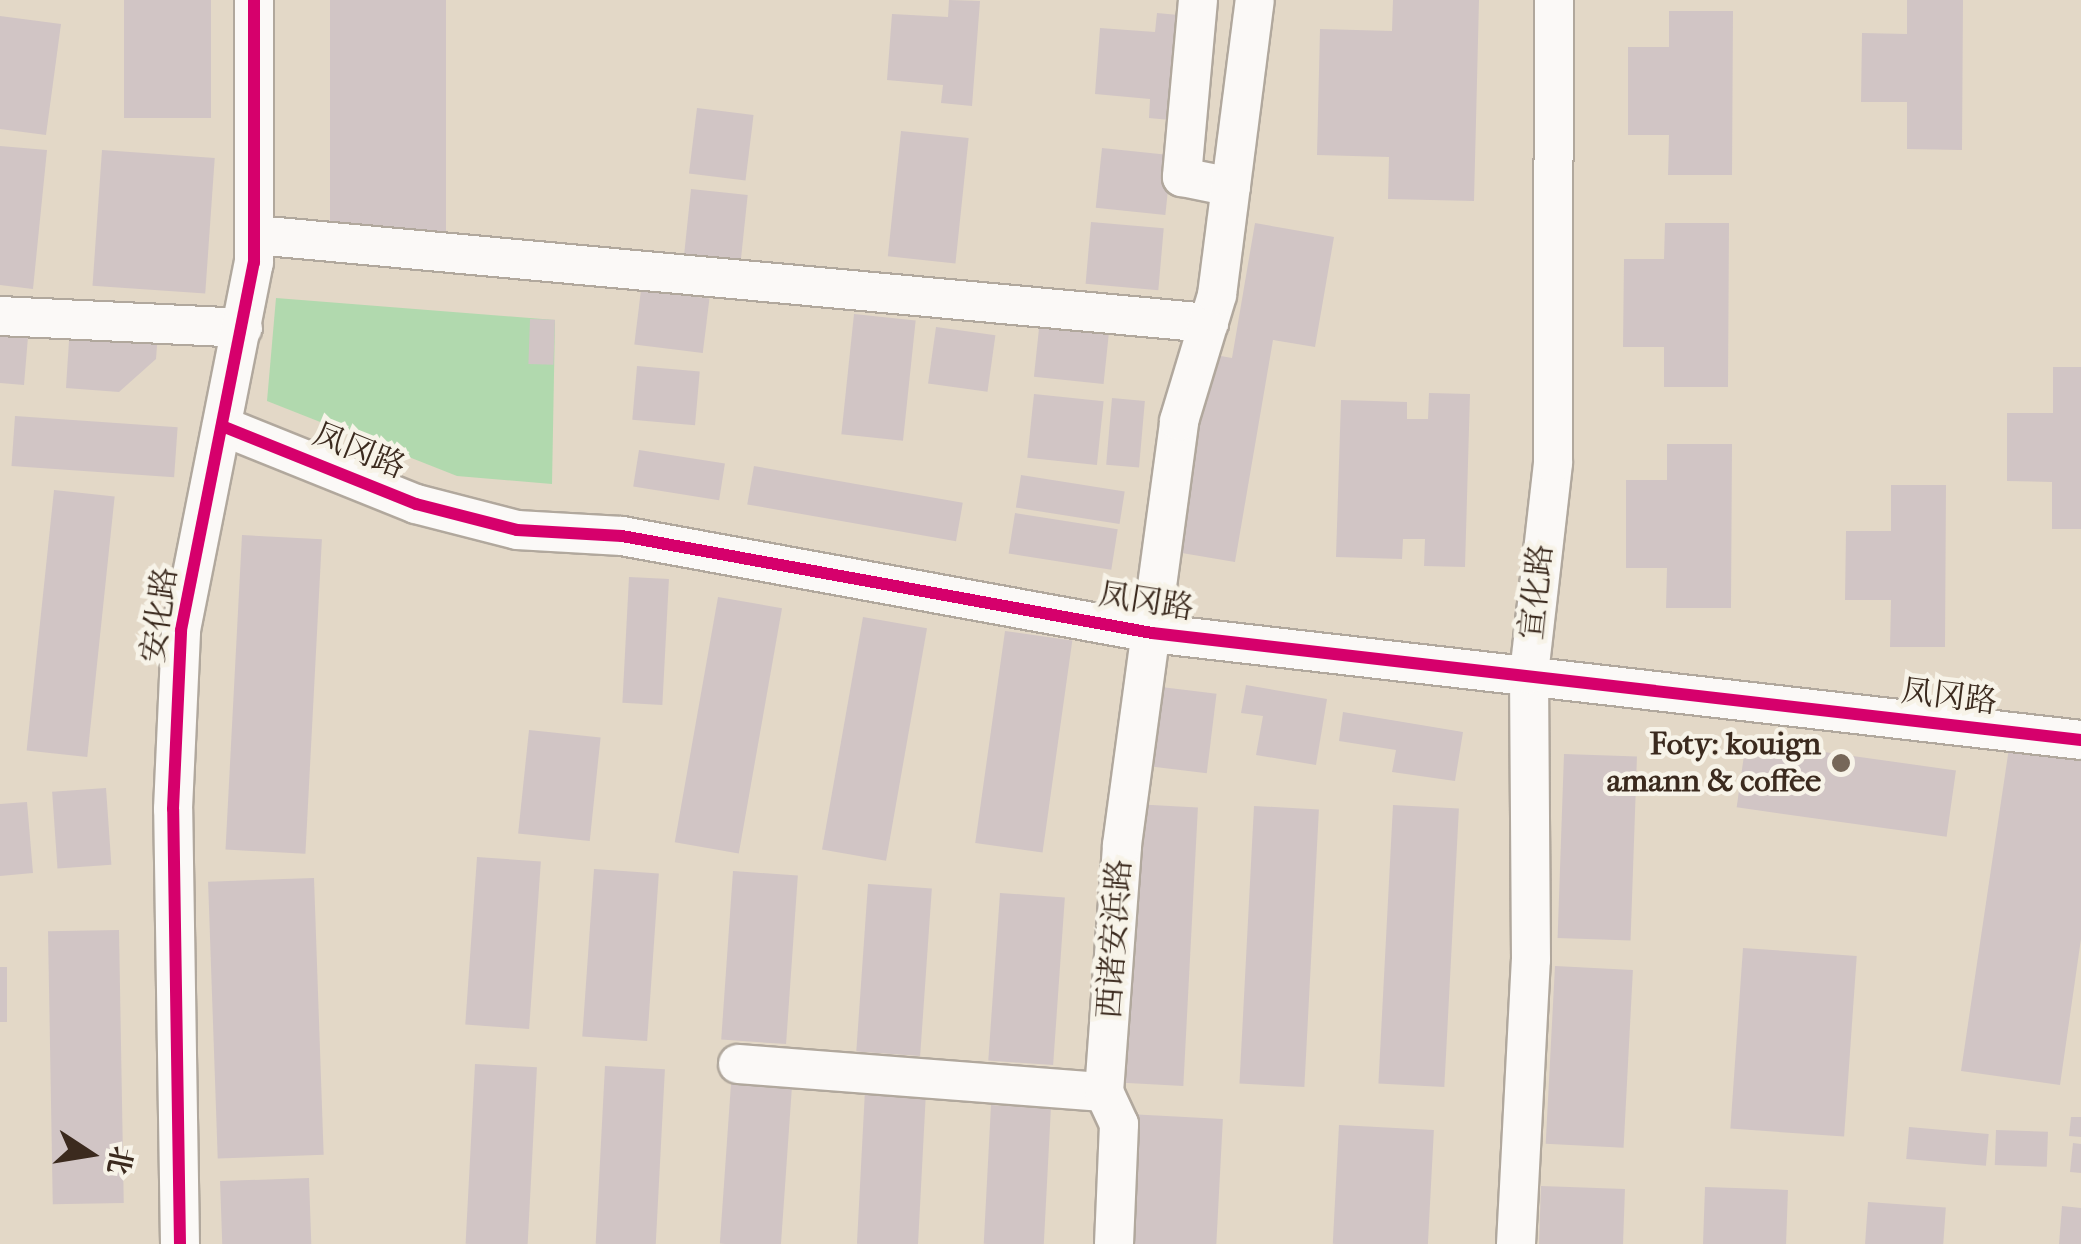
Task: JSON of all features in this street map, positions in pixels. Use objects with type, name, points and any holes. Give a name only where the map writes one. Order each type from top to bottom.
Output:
[{"type":"street","name":"安化路","points":[[180,1244],[176,715],[181,630],[243,328],[256,235],[254,0]]},
{"type":"street","points":[[1198,0],[1182,178],[1231,187]]},
{"type":"street","name":"西诸安浜路","points":[[1114,1244],[1119,1124],[1104,1092],[1122,845],[1179,421],[1209,323],[1255,0]]},
{"type":"street","name":"宣化路","points":[[1516,1244],[1531,960],[1529,674],[1553,464],[1554,0]]},
{"type":"street","points":[[256,235],[1209,323]]},
{"type":"street","points":[[0,316],[243,328]]},
{"type":"street","name":"凤冈路","points":[[222,426],[416,504],[517,530],[622,536],[1152,632],[2081,740]]},
{"type":"street","points":[[738,1064],[1104,1092]]},
{"type":"green space","points":[[276,298],[555,320],[552,484],[457,476],[267,401]]},
{"type":"building","points":[[124,0],[211,0],[211,118],[124,118]]},
{"type":"building","points":[[330,0],[446,0],[446,231],[330,231]]},
{"type":"building","points":[[949,0],[980,1],[972,106],[941,103],[943,85],[887,80],[892,14],[948,17]]},
{"type":"building","points":[[1393,0],[1479,0],[1474,201],[1388,199],[1389,157],[1317,155],[1320,29],[1392,31]]},
{"type":"building","points":[[1907,0],[1963,0],[1962,150],[1907,149],[1907,102],[1861,102],[1862,33],[1907,34]]},
{"type":"building","points":[[1669,11],[1733,11],[1732,175],[1668,175],[1669,135],[1628,135],[1628,47],[1669,47]]},
{"type":"building","points":[[1157,13],[1189,16],[1181,121],[1149,118],[1150,99],[1095,94],[1100,28],[1155,32]]},
{"type":"building","points":[[0,16],[61,24],[46,135],[0,129]]},
{"type":"building","points":[[697,108],[754,115],[746,180],[689,174]]},
{"type":"building","points":[[901,131],[969,138],[955,263],[888,256]]},
{"type":"building","points":[[0,146],[47,150],[33,289],[0,285]]},
{"type":"building","points":[[1102,148],[1172,155],[1165,215],[1096,208]]},
{"type":"building","points":[[102,150],[215,158],[205,294],[93,286]]},
{"type":"building","points":[[691,189],[748,195],[741,260],[684,254]]},
{"type":"building","points":[[1091,222],[1164,228],[1158,290],[1086,284]]},
{"type":"building","points":[[1255,223],[1334,237],[1315,347],[1273,340],[1235,562],[1170,551],[1204,353],[1232,358]]},
{"type":"building","points":[[1665,223],[1729,223],[1728,387],[1664,387],[1664,347],[1623,347],[1624,259],[1664,259]]},
{"type":"building","points":[[641,290],[709,298],[703,353],[634,345]]},
{"type":"building","points":[[854,314],[916,320],[903,441],[841,434]]},
{"type":"building","points":[[530,319],[555,320],[553,365],[528,364]]},
{"type":"building","points":[[1040,319],[1110,326],[1104,384],[1034,377]]},
{"type":"building","points":[[0,322],[29,325],[24,385],[0,383]]},
{"type":"building","points":[[70,325],[158,332],[156,359],[119,392],[66,388]]},
{"type":"building","points":[[936,327],[995,335],[987,392],[928,383]]},
{"type":"building","points":[[637,366],[700,371],[695,425],[632,420]]},
{"type":"building","points":[[2053,367],[2081,367],[2081,529],[2052,529],[2052,482],[2007,481],[2007,413],[2053,413]]},
{"type":"building","points":[[1429,393],[1470,394],[1465,567],[1424,566],[1425,539],[1403,539],[1402,559],[1336,557],[1341,400],[1407,402],[1407,419],[1428,419]]},
{"type":"building","points":[[1034,394],[1104,401],[1097,465],[1027,458]]},
{"type":"building","points":[[1112,398],[1145,401],[1139,468],[1106,465]]},
{"type":"building","points":[[15,416],[178,427],[174,477],[12,466]]},
{"type":"building","points":[[1667,444],[1732,444],[1731,608],[1666,608],[1667,568],[1626,568],[1626,480],[1667,480]]},
{"type":"building","points":[[639,450],[725,464],[719,500],[633,487]]},
{"type":"building","points":[[754,466],[963,503],[956,541],[747,504]]},
{"type":"building","points":[[1021,475],[1125,491],[1120,524],[1016,508]]},
{"type":"building","points":[[1891,485],[1946,485],[1945,647],[1890,647],[1891,600],[1845,600],[1846,531],[1891,531]]},
{"type":"building","points":[[54,490],[115,496],[87,757],[27,751]]},
{"type":"building","points":[[1015,513],[1118,529],[1111,570],[1009,553]]},
{"type":"building","points":[[242,535],[322,539],[305,854],[226,850]]},
{"type":"building","points":[[629,577],[669,579],[662,705],[622,703]]},
{"type":"building","points":[[718,597],[782,608],[739,854],[675,842]]},
{"type":"building","points":[[863,617],[927,628],[886,861],[822,849]]},
{"type":"building","points":[[1005,631],[1072,640],[1043,852],[975,843]]},
{"type":"building","points":[[1246,685],[1327,699],[1316,765],[1256,755],[1263,716],[1241,713]]},
{"type":"building","points":[[1153,686],[1217,694],[1207,773],[1143,765]]},
{"type":"building","points":[[1343,712],[1463,732],[1455,781],[1392,772],[1396,750],[1339,741]]},
{"type":"building","points":[[529,730],[601,738],[590,841],[518,833]]},
{"type":"building","points":[[1746,741],[1956,771],[1947,837],[1737,807]]},
{"type":"building","points":[[2009,748],[2081,759],[2081,939],[2060,1085],[1961,1071]]},
{"type":"building","points":[[1564,754],[1637,757],[1631,940],[1558,938]]},
{"type":"building","points":[[106,788],[111,865],[58,869],[52,792]]},
{"type":"building","points":[[27,802],[33,873],[0,876],[0,804]]},
{"type":"building","points":[[1133,804],[1198,807],[1183,1086],[1118,1083]]},
{"type":"building","points":[[1393,805],[1459,808],[1444,1087],[1378,1084]]},
{"type":"building","points":[[1254,806],[1319,809],[1304,1087],[1239,1084]]},
{"type":"building","points":[[477,857],[541,861],[529,1029],[465,1025]]},
{"type":"building","points":[[594,869],[659,874],[647,1041],[582,1037]]},
{"type":"building","points":[[733,871],[798,876],[786,1044],[721,1040]]},
{"type":"building","points":[[314,878],[324,1155],[218,1159],[208,882]]},
{"type":"building","points":[[868,884],[932,888],[920,1056],[856,1052]]},
{"type":"building","points":[[1000,893],[1065,898],[1053,1065],[988,1061]]},
{"type":"building","points":[[119,930],[124,1203],[53,1204],[48,931]]},
{"type":"building","points":[[1743,948],[1857,956],[1844,1137],[1730,1129]]},
{"type":"building","points":[[1555,966],[1633,970],[1624,1148],[1546,1144]]},
{"type":"building","points":[[0,967],[7,967],[7,1022],[0,1022]]},
{"type":"building","points":[[475,1064],[537,1067],[528,1244],[466,1244]]},
{"type":"building","points":[[605,1066],[665,1069],[656,1244],[596,1244]]},
{"type":"building","points":[[731,1084],[792,1088],[781,1244],[720,1244]]},
{"type":"building","points":[[865,1090],[926,1093],[918,1244],[857,1244]]},
{"type":"building","points":[[991,1105],[1051,1108],[1044,1244],[984,1244]]},
{"type":"building","points":[[1128,1114],[1223,1119],[1216,1244],[1121,1244]]},
{"type":"building","points":[[2071,1117],[2081,1117],[2081,1137],[2069,1136]]},
{"type":"building","points":[[1339,1125],[1434,1130],[1428,1244],[1333,1244]]},
{"type":"building","points":[[1909,1127],[1989,1134],[1986,1166],[1906,1159]]},
{"type":"building","points":[[1996,1130],[2048,1132],[2047,1167],[1995,1165]]},
{"type":"building","points":[[2073,1143],[2081,1144],[2081,1173],[2070,1172]]},
{"type":"building","points":[[309,1178],[311,1244],[222,1244],[220,1181]]},
{"type":"building","points":[[1541,1186],[1625,1189],[1623,1244],[1539,1244]]},
{"type":"building","points":[[1705,1187],[1788,1190],[1786,1244],[1703,1244]]},
{"type":"building","points":[[1868,1202],[1946,1207],[1943,1244],[1865,1244]]},
{"type":"building","points":[[2062,1206],[2081,1208],[2081,1244],[2059,1244]]},
{"type":"cycle path","points":[[180,1244],[173,809],[181,630],[254,263],[254,0]]},
{"type":"cycle path","points":[[222,426],[416,504],[517,530],[622,536],[1152,633],[2081,740]]},
{"type":"place","name":"Foty: kouign amann & coffee","points":[[1841,763]]}]
